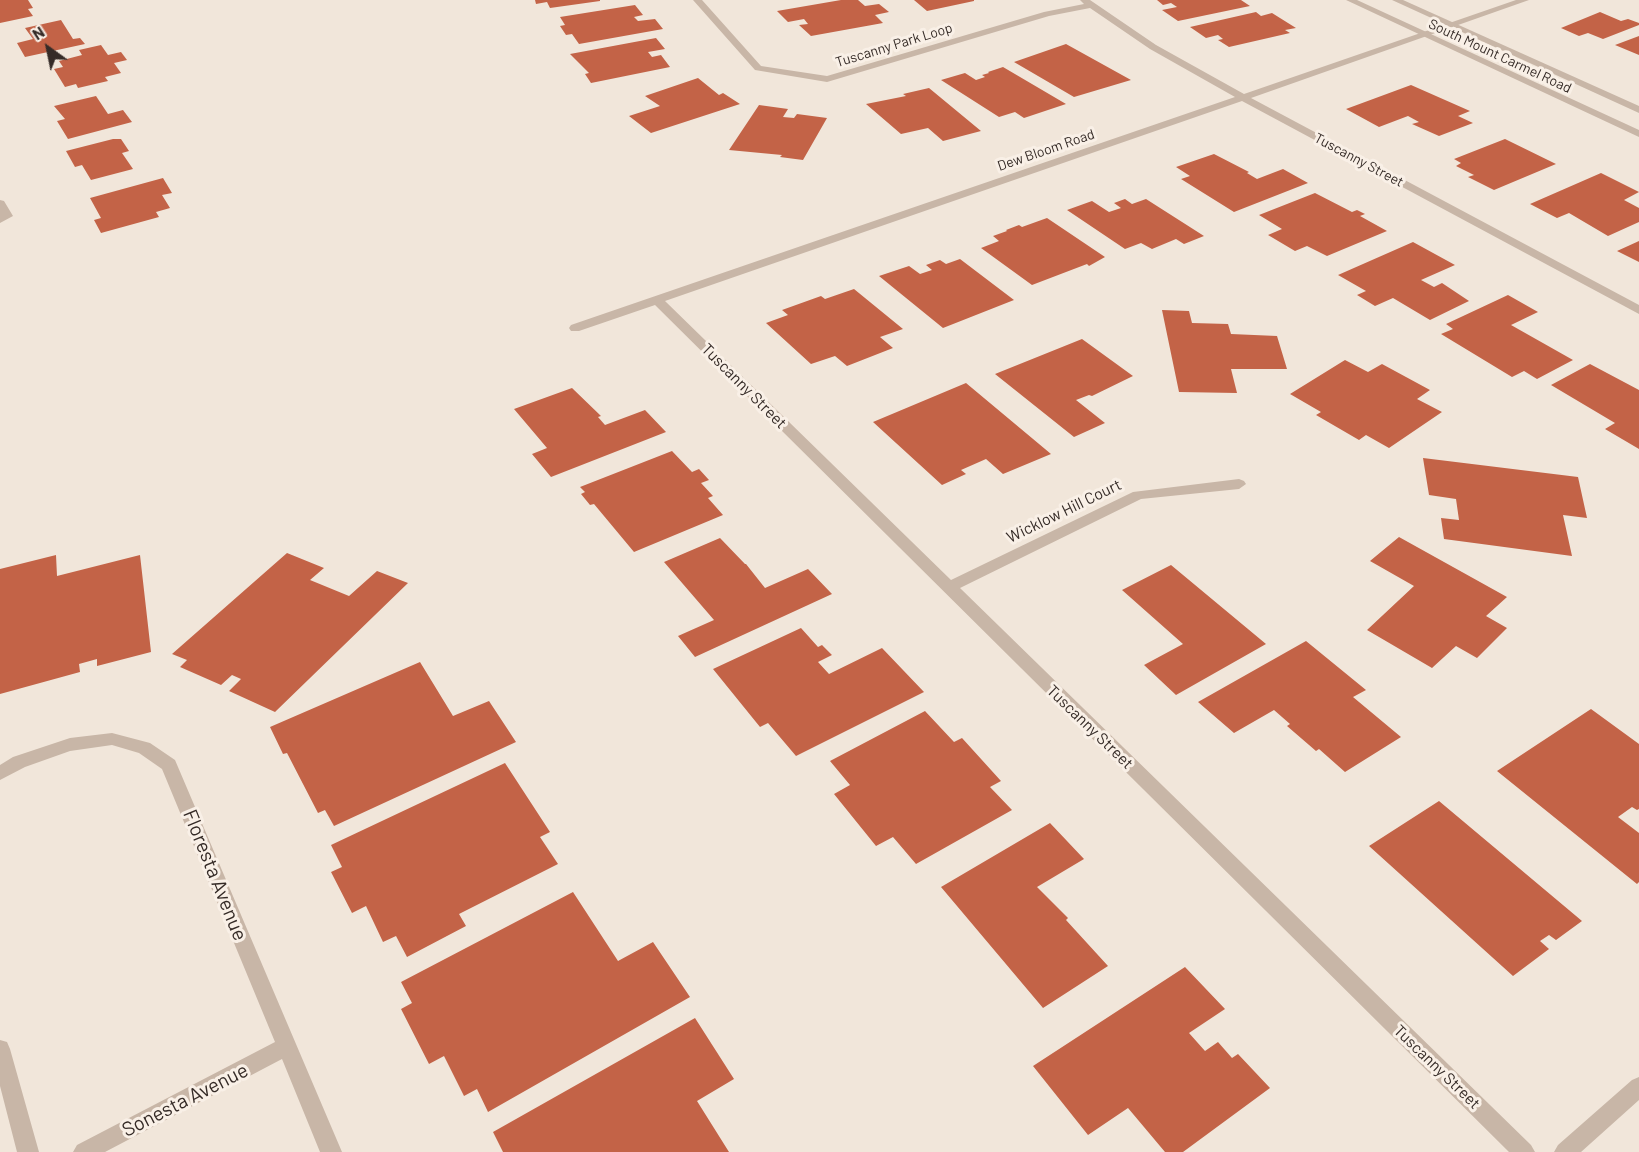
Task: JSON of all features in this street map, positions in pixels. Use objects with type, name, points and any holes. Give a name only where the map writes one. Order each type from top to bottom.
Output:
[{"type":"street","name":"Tuscanny Park Loop","points":[[697,0],[758,68],[827,80],[1087,2]]},
{"type":"street","name":"South Mount Carmel Road","points":[[1350,0],[1639,134]]},
{"type":"street","name":"South Mount Carmel Road","points":[[1396,0],[1639,110]]},
{"type":"street","name":"Dew Bloom Road","points":[[575,328],[1525,0]]},
{"type":"street","name":"Tuscanny Street","points":[[1087,2],[1153,47],[1242,97],[1639,310]]},
{"type":"street","points":[[0,203],[7,216],[0,220]]},
{"type":"street","name":"Tuscanny Street","points":[[658,301],[1524,1152]]},
{"type":"street","name":"Wicklow Hill Court","points":[[948,588],[1138,495],[1239,484]]},
{"type":"street","name":"Floresta Avenue","points":[[0,773],[19,762],[70,745],[112,739],[144,748],[169,765],[331,1152]]},
{"type":"street","name":"Sonesta Avenue","points":[[84,1152],[286,1047]]},
{"type":"street","points":[[0,1049],[28,1152]]},
{"type":"street","points":[[1565,1152],[1639,1087]]},
{"type":"building","points":[[0,0],[28,0],[33,8],[28,9],[33,16],[0,23]]},
{"type":"building","points":[[535,0],[600,1],[550,8],[547,2],[536,4]]},
{"type":"building","points":[[841,0],[858,0],[865,6],[879,4],[889,12],[875,15],[883,23],[811,36],[799,25],[808,24],[804,19],[788,22],[777,11]]},
{"type":"building","points":[[914,0],[974,0],[974,1],[927,11]]},
{"type":"building","points":[[1157,0],[1241,0],[1250,6],[1178,21],[1162,10],[1177,7],[1171,3],[1163,5]]},
{"type":"building","points":[[635,5],[643,15],[634,17],[638,21],[655,19],[663,29],[579,44],[572,34],[566,35],[560,26],[565,25],[560,17]]},
{"type":"building","points":[[1256,12],[1261,16],[1272,13],[1296,28],[1285,30],[1290,33],[1229,47],[1218,40],[1223,39],[1218,35],[1206,38],[1190,27]]},
{"type":"building","points":[[1600,12],[1621,21],[1628,19],[1639,25],[1603,39],[1588,33],[1579,36],[1561,28]]},
{"type":"building","points":[[61,20],[73,39],[80,38],[85,44],[25,57],[17,43],[33,39],[25,28]]},
{"type":"building","points":[[1639,36],[1639,55],[1615,45]]},
{"type":"building","points":[[656,38],[665,49],[648,52],[652,57],[661,55],[670,67],[591,83],[585,74],[589,73],[570,54]]},
{"type":"building","points":[[1066,44],[1131,80],[1074,97],[1014,62]]},
{"type":"building","points":[[101,45],[108,55],[121,52],[127,60],[114,63],[121,73],[105,77],[108,81],[78,88],[76,84],[65,87],[54,69],[63,67],[59,61],[82,55],[79,50]]},
{"type":"building","points":[[1003,67],[1066,104],[1024,118],[1015,112],[999,117],[941,80],[965,73],[976,80],[985,77],[982,75],[988,72]]},
{"type":"building","points":[[698,78],[719,95],[723,93],[740,104],[651,133],[629,116],[660,106],[645,96]]},
{"type":"building","points":[[1411,85],[1470,111],[1458,116],[1473,123],[1439,136],[1412,124],[1419,122],[1408,116],[1379,127],[1346,109]]},
{"type":"building","points":[[929,88],[981,131],[943,141],[928,128],[901,134],[866,104],[906,96],[903,94]]},
{"type":"building","points":[[96,96],[108,114],[123,110],[132,122],[68,139],[57,121],[65,119],[54,106]]},
{"type":"building","points":[[759,105],[788,109],[783,117],[794,118],[797,114],[827,118],[803,160],[780,157],[782,155],[729,150]]},
{"type":"building","points":[[121,139],[129,151],[122,153],[133,169],[91,180],[82,165],[75,167],[66,151]]},
{"type":"building","points":[[1505,139],[1556,164],[1494,190],[1468,177],[1474,175],[1456,166],[1461,163],[1454,159]]},
{"type":"building","points":[[1214,154],[1249,172],[1247,173],[1257,179],[1283,169],[1308,183],[1234,212],[1181,179],[1190,176],[1176,167]]},
{"type":"building","points":[[1601,173],[1639,192],[1624,200],[1639,208],[1639,222],[1608,236],[1569,213],[1557,218],[1530,204]]},
{"type":"building","points":[[163,178],[172,193],[162,195],[170,208],[156,212],[159,217],[101,233],[94,220],[101,218],[90,198]]},
{"type":"building","points":[[1315,193],[1352,212],[1357,210],[1365,214],[1360,216],[1387,231],[1327,256],[1307,246],[1295,251],[1268,235],[1282,229],[1259,215]]},
{"type":"building","points":[[1125,199],[1132,204],[1146,199],[1204,236],[1184,244],[1176,239],[1152,249],[1141,243],[1125,249],[1067,210],[1092,201],[1109,212],[1121,208],[1114,203]]},
{"type":"building","points":[[1047,218],[1105,257],[1089,266],[1087,264],[1032,285],[981,248],[999,241],[993,236],[1006,230]]},
{"type":"building","points":[[1639,241],[1639,262],[1617,251]]},
{"type":"building","points":[[1413,242],[1455,265],[1421,280],[1434,287],[1442,283],[1469,301],[1430,320],[1393,298],[1375,306],[1357,295],[1366,291],[1338,275]]},
{"type":"building","points":[[960,259],[1014,300],[943,328],[879,276],[909,266],[920,274],[932,270],[926,265],[940,260],[946,264]]},
{"type":"building","points":[[854,289],[903,329],[880,337],[893,348],[847,366],[835,356],[811,364],[766,323],[788,315],[782,310],[821,296],[825,299]]},
{"type":"building","points":[[1508,295],[1538,312],[1511,325],[1573,360],[1537,379],[1524,371],[1512,377],[1441,334],[1453,329],[1446,324]]},
{"type":"building","points":[[1162,310],[1189,311],[1192,323],[1228,324],[1231,334],[1277,336],[1287,369],[1231,369],[1237,393],[1179,392]]},
{"type":"building","points":[[1082,339],[1133,376],[1092,396],[1076,400],[1105,423],[1074,437],[995,374]]},
{"type":"building","points":[[1345,360],[1368,372],[1382,364],[1430,390],[1417,399],[1442,412],[1389,448],[1366,435],[1359,440],[1316,415],[1321,412],[1290,394]]},
{"type":"building","points":[[1590,364],[1639,390],[1639,449],[1605,429],[1615,423],[1551,385]]},
{"type":"building","points":[[966,383],[1051,454],[1003,474],[986,459],[961,470],[966,474],[942,485],[873,422]]},
{"type":"building","points":[[572,388],[601,416],[598,417],[605,425],[645,410],[666,432],[551,477],[532,454],[547,448],[514,409]]},
{"type":"building","points":[[672,451],[692,472],[699,469],[709,480],[701,483],[713,496],[708,498],[723,515],[634,552],[594,504],[590,505],[581,494],[585,492],[580,487]]},
{"type":"building","points":[[1423,458],[1578,477],[1587,518],[1563,515],[1572,556],[1444,539],[1441,518],[1459,520],[1456,499],[1429,495]]},
{"type":"building","points":[[1399,537],[1507,597],[1486,616],[1507,628],[1477,658],[1456,646],[1432,668],[1367,630],[1414,586],[1370,561]]},
{"type":"building","points":[[720,538],[746,564],[765,588],[808,569],[832,594],[695,657],[678,636],[714,620],[664,562]]},
{"type":"building","points":[[287,553],[324,568],[310,580],[349,596],[377,571],[408,583],[275,712],[229,691],[241,679],[232,675],[221,685],[180,667],[187,660],[172,654]]},
{"type":"building","points":[[56,555],[57,576],[140,555],[151,652],[97,666],[97,659],[79,664],[80,672],[0,694],[0,569]]},
{"type":"building","points":[[1171,565],[1266,644],[1176,695],[1144,665],[1183,644],[1122,590]]},
{"type":"building","points":[[801,628],[818,647],[822,645],[832,655],[818,662],[829,674],[882,648],[924,692],[796,756],[768,723],[760,727],[713,669]]},
{"type":"building","points":[[1306,641],[1366,690],[1353,697],[1401,737],[1345,772],[1319,749],[1316,751],[1287,726],[1290,724],[1274,710],[1234,733],[1198,702]]},
{"type":"building","points":[[420,662],[453,716],[489,701],[516,742],[334,826],[325,810],[318,813],[287,753],[283,754],[270,727]]},
{"type":"building","points":[[1591,709],[1639,744],[1639,809],[1632,807],[1618,817],[1639,833],[1639,882],[1637,884],[1497,771]]},
{"type":"building","points":[[925,711],[954,742],[962,738],[1001,781],[990,787],[1012,810],[916,864],[893,837],[876,846],[834,794],[850,785],[830,761]]},
{"type":"building","points":[[505,763],[550,832],[540,837],[558,864],[459,914],[466,926],[407,957],[396,936],[383,942],[366,906],[352,913],[331,872],[342,867],[331,845]]},
{"type":"building","points":[[1439,801],[1582,921],[1556,940],[1549,935],[1540,941],[1549,949],[1513,976],[1369,846]]},
{"type":"building","points":[[1050,823],[1084,859],[1037,887],[1068,918],[1066,920],[1108,966],[1043,1008],[941,887]]},
{"type":"building","points":[[573,892],[618,961],[653,942],[690,997],[488,1112],[477,1089],[464,1096],[444,1056],[429,1064],[401,1009],[412,1003],[401,982]]},
{"type":"building","points":[[1185,967],[1225,1009],[1189,1033],[1205,1051],[1218,1042],[1232,1058],[1238,1054],[1270,1088],[1183,1152],[1165,1152],[1128,1108],[1088,1135],[1033,1066]]},
{"type":"building","points":[[695,1018],[734,1079],[697,1101],[729,1152],[503,1152],[493,1132]]}]
